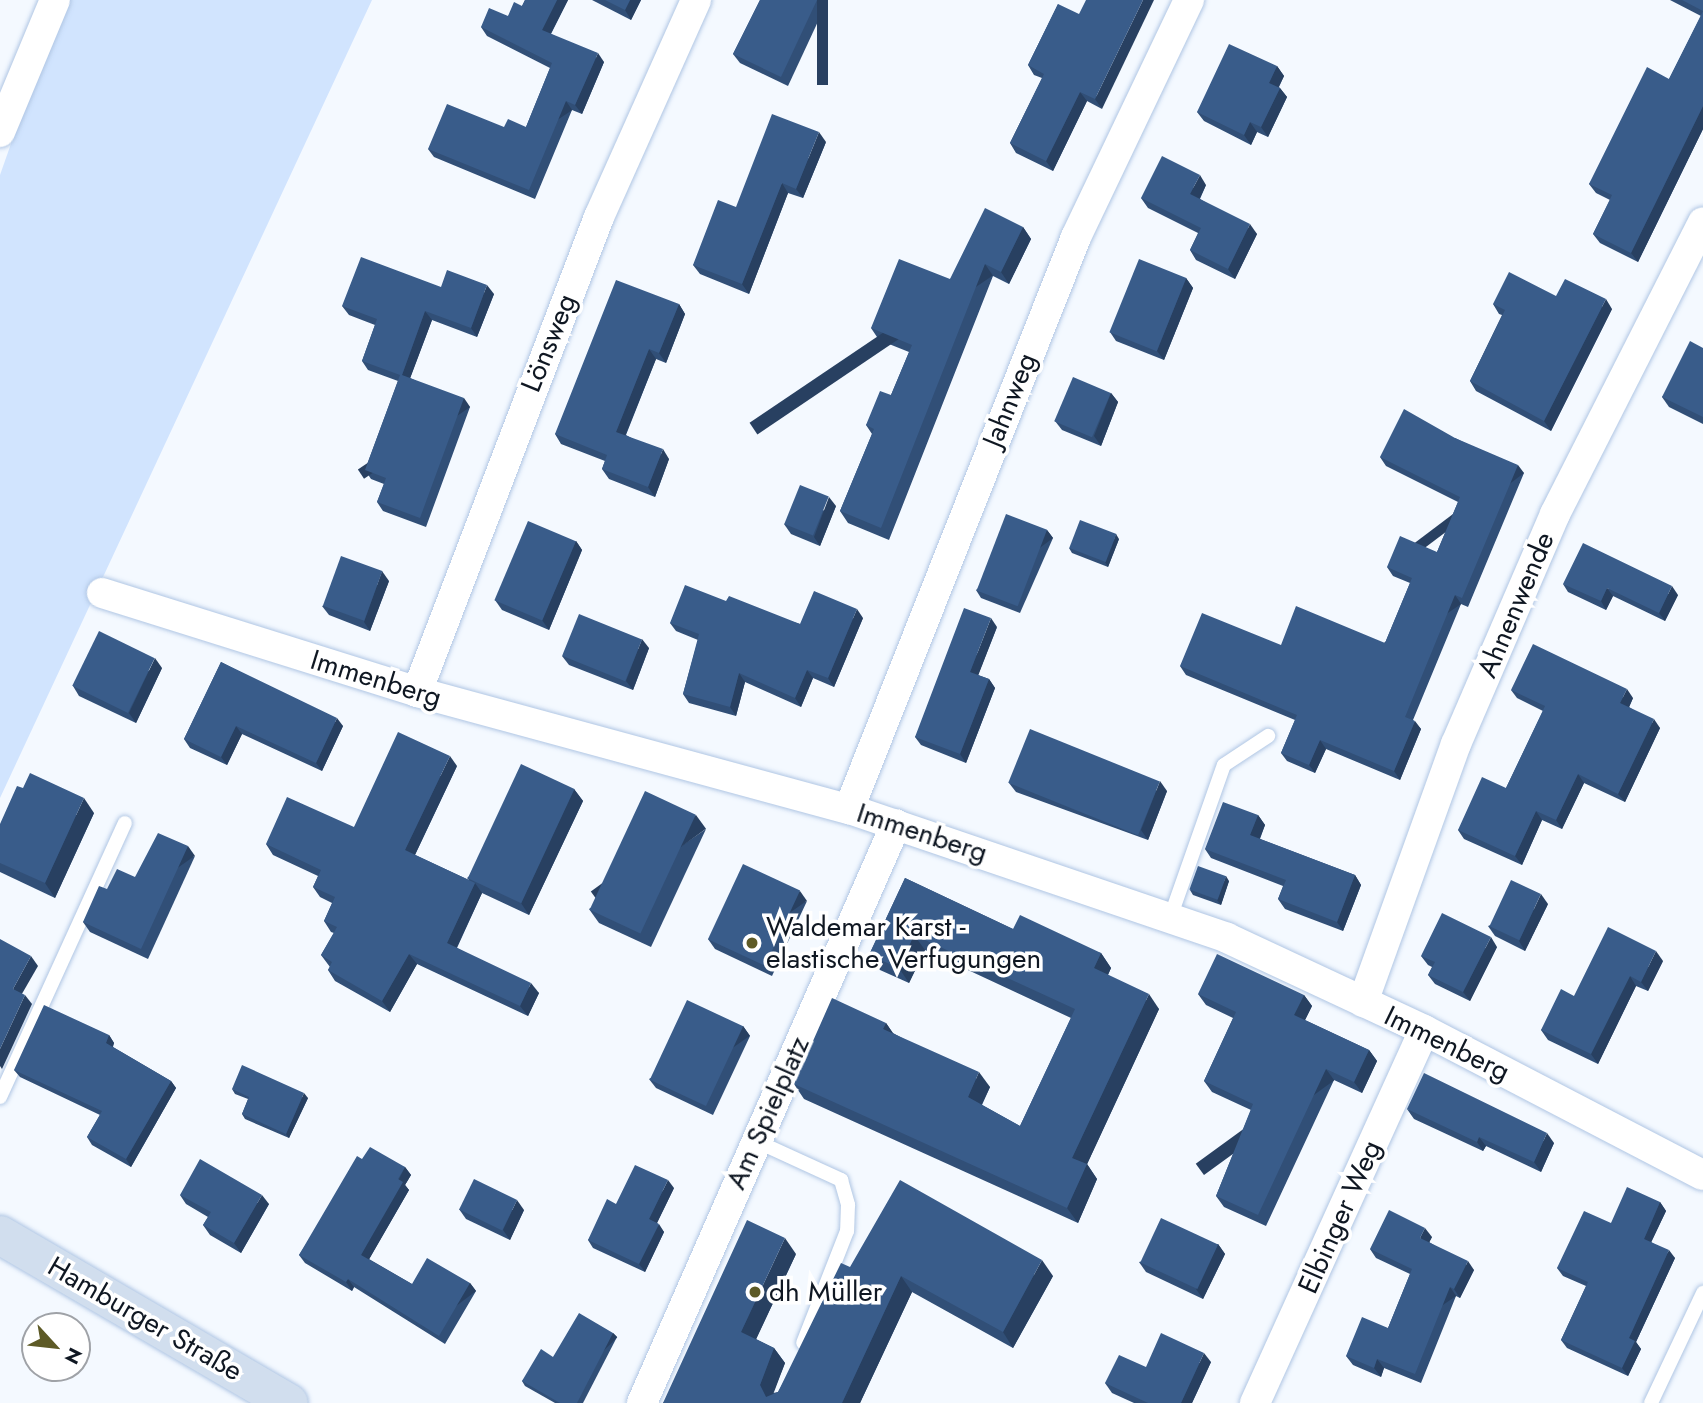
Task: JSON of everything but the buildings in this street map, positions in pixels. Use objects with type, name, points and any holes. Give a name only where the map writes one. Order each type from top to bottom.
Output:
[{"type":"street","points":[[0,132],[55,0]]},
{"type":"street","name":"Lönsweg","points":[[416,692],[599,218],[695,0]]},
{"type":"street","name":"Jahnweg","points":[[849,809],[1076,237],[1189,0]]},
{"type":"street","name":"Ahnenwende","points":[[1363,1002],[1456,744],[1555,514],[1703,222]]},
{"type":"street","name":"Immenberg","points":[[102,593],[416,692],[849,809],[1227,938],[1424,1030],[1703,1175]]},
{"type":"street","name":"Am Spielplatz","points":[[642,1403],[896,824]]},
{"type":"street","name":"Elbinger Weg","points":[[1255,1403],[1424,1030]]},
{"type":"street","name":"Hamburger Straße","points":[[0,1235],[289,1403]]},
{"type":"lane","points":[[1170,918],[1224,765],[1268,736]]},
{"type":"lane","points":[[0,1097],[125,823]]},
{"type":"lane","points":[[756,1141],[841,1180],[848,1205],[847,1231],[799,1354]]},
{"type":"lane","points":[[1651,1403],[1703,1293]]},
{"type":"shaded area","points":[[69,0],[372,0],[0,798],[0,175],[32,84]]},
{"type":"place","name":"Waldemar Karst - elastische Verfugungen","points":[[752,943]]},
{"type":"place","name":"dh Müller","points":[[755,1292]]}]
